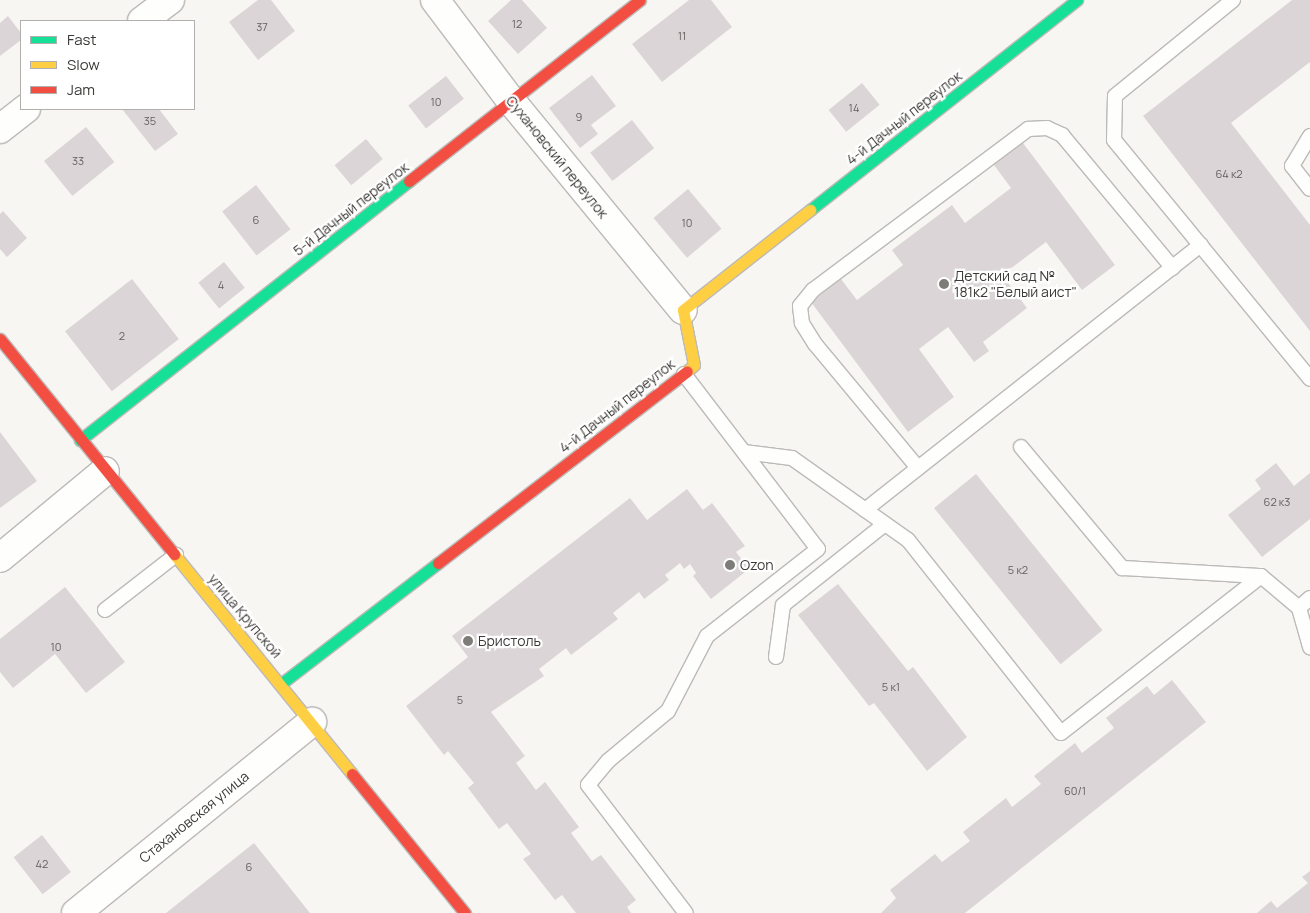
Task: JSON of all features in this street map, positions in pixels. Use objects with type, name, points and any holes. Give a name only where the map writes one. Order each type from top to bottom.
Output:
[{"type":"street","points":[[143,20],[170,0]]},
{"type":"street","name":"Сухановский переулок","points":[[435,0],[512,102],[683,310]]},
{"type":"street","name":"5-й Дачный переулок","points":[[80,440],[640,0]]},
{"type":"street","name":"4-й Дачный переулок","points":[[282,683],[684,374],[694,365],[683,310],[1077,0]]},
{"type":"street","points":[[0,129],[25,110]]},
{"type":"street","name":"улица Крупской","points":[[0,339],[105,471],[282,683],[466,913]]},
{"type":"street","points":[[0,558],[105,471]]},
{"type":"street","name":"Стахановская улица","points":[[76,913],[312,722]]},
{"type":"lane","points":[[1233,0],[1114,96],[1114,140],[1310,379]]},
{"type":"lane","points":[[918,468],[815,344],[802,323],[800,306],[813,290],[1028,129],[1047,128],[1062,135],[1173,268]]},
{"type":"lane","points":[[1310,136],[1292,166],[1310,189]]},
{"type":"lane","points":[[865,510],[1201,246]]},
{"type":"lane","points":[[684,374],[818,549],[707,636],[668,711],[608,761],[588,785],[686,913]]},
{"type":"lane","points":[[1021,447],[1122,568],[1261,576],[1299,608],[1310,647]]},
{"type":"lane","points":[[744,452],[792,458],[908,540],[1061,733],[1261,576]]},
{"type":"lane","points":[[776,657],[783,604],[886,524]]},
{"type":"lane","points":[[105,610],[176,555]]},
{"type":"lane","points":[[1299,608],[1310,598]]},
{"type":"building","points":[[258,0],[271,0],[295,31],[258,60],[229,22]]},
{"type":"building","points":[[511,0],[522,0],[547,28],[518,54],[488,21]]},
{"type":"building","points":[[689,0],[711,0],[732,27],[662,82],[632,44]]},
{"type":"building","points":[[1292,0],[1310,0],[1310,62],[1231,123],[1310,225],[1310,331],[1143,116]]},
{"type":"building","points":[[8,16],[20,32],[20,41],[0,56],[0,23]]},
{"type":"building","points":[[592,75],[616,106],[591,125],[598,134],[580,148],[549,108]]},
{"type":"building","points":[[446,76],[464,99],[426,128],[408,106]]},
{"type":"building","points":[[862,83],[880,105],[846,132],[829,110]]},
{"type":"building","points":[[123,110],[160,110],[178,134],[155,151]]},
{"type":"building","points":[[632,120],[654,148],[612,181],[590,153]]},
{"type":"building","points":[[86,127],[114,162],[72,196],[44,161]]},
{"type":"building","points":[[366,139],[383,159],[351,185],[335,165]]},
{"type":"building","name":"Детский сад № 181к2 \"Белый аист\"","points":[[1023,143],[1115,265],[1082,290],[1046,242],[1002,275],[1027,308],[983,342],[989,351],[974,362],[948,327],[919,349],[954,397],[908,432],[811,302],[841,279],[857,300],[903,265],[892,250],[952,205],[965,223],[1011,188],[994,165]]},
{"type":"building","points":[[256,185],[290,229],[257,256],[222,211]]},
{"type":"building","points":[[688,189],[721,229],[687,258],[654,218]]},
{"type":"building","points":[[3,211],[27,238],[7,257],[0,249],[0,214]]},
{"type":"building","points":[[224,262],[245,288],[219,308],[198,283]]},
{"type":"building","points":[[132,279],[179,339],[112,391],[65,331]]},
{"type":"building","points":[[0,432],[37,481],[0,508]]},
{"type":"building","points":[[1276,463],[1294,486],[1310,473],[1310,519],[1262,557],[1228,515],[1261,489],[1255,480]]},
{"type":"building","points":[[976,474],[1102,630],[1061,664],[934,508]]},
{"type":"building","points":[[687,489],[703,510],[712,503],[745,546],[736,552],[749,569],[711,599],[693,576],[696,573],[690,564],[684,569],[680,563],[665,575],[669,580],[644,599],[639,592],[613,613],[618,619],[571,655],[566,648],[539,669],[544,676],[491,712],[525,756],[516,763],[536,790],[545,782],[579,827],[571,833],[592,861],[601,855],[636,900],[627,907],[631,913],[576,913],[562,895],[555,900],[523,859],[531,854],[507,823],[499,829],[468,788],[474,783],[448,751],[444,755],[406,706],[468,657],[452,636],[630,498],[647,520]]},
{"type":"building","points":[[838,584],[908,671],[913,667],[967,737],[927,771],[874,703],[869,706],[798,615]]},
{"type":"building","points":[[65,587],[125,662],[86,693],[55,654],[13,688],[0,672],[0,639]]},
{"type":"building","points":[[1172,680],[1206,722],[965,913],[881,913],[896,898],[890,890],[935,854],[942,862],[970,841],[963,832],[1006,798],[1012,807],[1041,784],[1034,776],[1075,743],[1082,753],[1114,728],[1106,718],[1147,686],[1154,695]]},
{"type":"building","points":[[42,835],[71,872],[43,894],[14,857]]},
{"type":"building","points":[[254,843],[310,913],[166,913]]},
{"type":"building","points":[[1310,871],[1310,913],[1257,913],[1271,901],[1277,908],[1308,883],[1302,877]]},
{"type":"traffic: fast","points":[[810,210],[1077,0]]},
{"type":"traffic: fast","points":[[80,440],[409,181]]},
{"type":"traffic: fast","points":[[282,683],[438,563]]},
{"type":"traffic: slow","points":[[687,371],[694,365],[683,310],[810,210]]},
{"type":"traffic: slow","points":[[174,554],[352,774]]},
{"type":"traffic: jam","points":[[409,181],[640,0]]},
{"type":"traffic: jam","points":[[0,339],[174,554]]},
{"type":"traffic: jam","points":[[438,563],[687,371]]},
{"type":"traffic: jam","points":[[352,774],[465,913]]},
{"type":"place","name":"Детский сад № 181к2 \"Белый аист\"","points":[[944,284]]},
{"type":"place","name":"Ozon","points":[[730,565]]},
{"type":"place","name":"Бристоль","points":[[468,641]]}]
